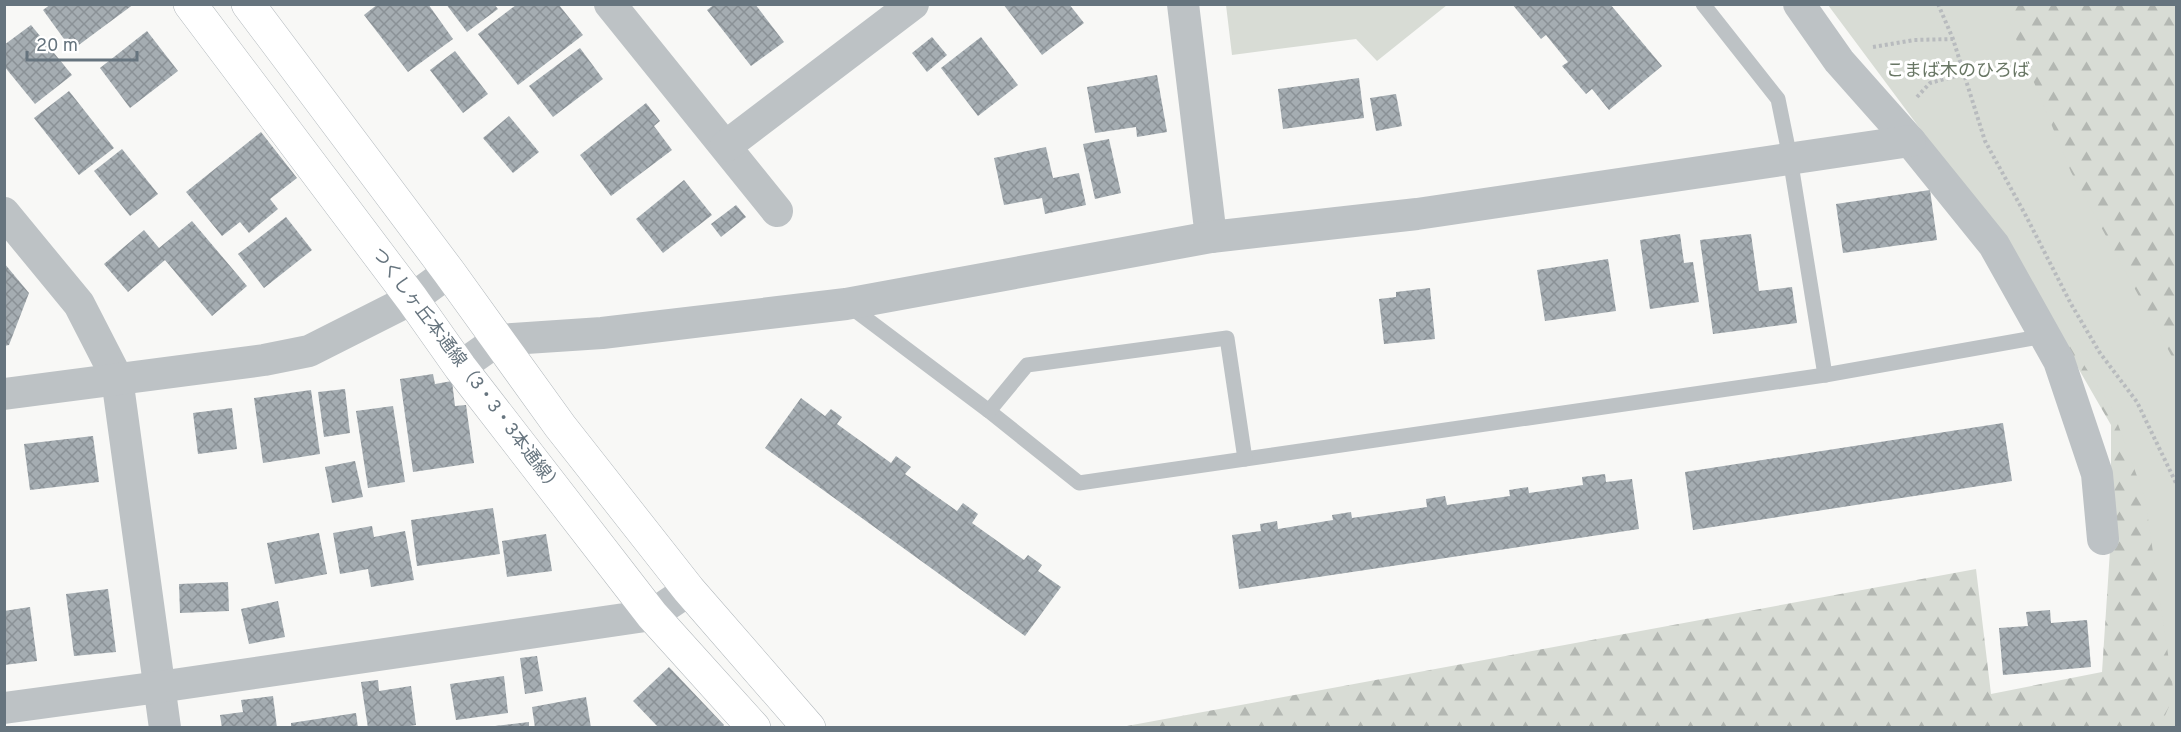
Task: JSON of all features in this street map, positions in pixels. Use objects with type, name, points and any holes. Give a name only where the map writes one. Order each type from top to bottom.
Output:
[{"type":"street","name":"つくしヶ丘本通線（3・3・3本通線）","points":[[190,4],[412,299],[460,367],[652,615],[754,728]]},
{"type":"street","points":[[248,4],[449,272],[560,426],[689,590],[809,728]]},
{"type":"street","points":[[610,4],[777,211]]},
{"type":"street","points":[[726,146],[913,4]]},
{"type":"street","points":[[1183,4],[1211,237]]},
{"type":"street","points":[[1799,4],[1839,61],[1910,141],[1994,245],[2059,361],[2097,474],[2103,538]]},
{"type":"street","points":[[460,367],[498,340],[602,333],[846,304],[1211,237],[1417,214],[1910,141]]},
{"type":"street","points":[[4,213],[79,304],[117,378],[165,728]]},
{"type":"street","points":[[4,394],[264,360],[309,351],[412,299],[449,272]]},
{"type":"street","points":[[4,708],[652,615],[689,590]]},
{"type":"lane","points":[[1703,4],[1778,99],[1790,158],[1825,375]]},
{"type":"lane","points":[[846,304],[989,411],[1079,483],[1825,375],[2045,336]]},
{"type":"lane","points":[[989,411],[1027,365],[1227,338],[1245,459]]},
{"type":"path","points":[[1938,4],[1953,39],[1985,141],[2071,304],[2100,353],[2137,402],[2176,483]]},
{"type":"path","points":[[1839,61],[1882,46],[1914,40],[1953,39]]},
{"type":"path","points":[[1910,141],[1908,106],[1930,83],[1963,74]]},
{"type":"green space","points":[[1226,4],[1447,5],[1377,61],[1356,39],[1232,55]]},
{"type":"green space","name":"こまば木のひろば","points":[[1828,5],[2002,5],[2071,172],[2176,364],[2176,727],[2160,727],[2174,695],[2145,498],[2112,408],[2003,240]]},
{"type":"green space","points":[[1864,5],[2176,5],[2176,727],[1116,728],[1976,569],[1991,694],[2102,672],[2111,535],[2111,425],[1892,46]]},
{"type":"building","points":[[51,4],[134,4],[72,50],[43,10]]},
{"type":"building","points":[[378,4],[428,4],[453,39],[408,72],[364,15]]},
{"type":"building","points":[[446,4],[494,4],[498,9],[467,32]]},
{"type":"building","points":[[715,4],[755,4],[784,42],[751,66],[707,10]]},
{"type":"building","points":[[1003,4],[1069,4],[1084,23],[1042,55]]},
{"type":"building","points":[[1512,4],[1610,4],[1662,66],[1609,110],[1592,89],[1586,94],[1562,66],[1568,62],[1546,35],[1541,39]]},
{"type":"building","points":[[516,5],[559,5],[583,35],[518,85],[478,34]]},
{"type":"building","points":[[31,25],[72,75],[35,104],[4,66],[4,45]]},
{"type":"building","points":[[147,31],[178,71],[130,108],[100,68]]},
{"type":"building","points":[[932,37],[947,55],[927,72],[912,53]]},
{"type":"building","points":[[981,37],[1018,85],[978,116],[941,68]]},
{"type":"building","points":[[580,48],[603,79],[553,117],[529,86]]},
{"type":"building","points":[[455,51],[488,94],[463,113],[430,70]]},
{"type":"building","points":[[1157,75],[1167,132],[1137,137],[1136,127],[1095,133],[1087,87]]},
{"type":"building","points":[[1359,78],[1364,118],[1283,129],[1278,89]]},
{"type":"building","points":[[69,91],[114,148],[79,175],[34,118]]},
{"type":"building","points":[[1396,94],[1402,126],[1376,131],[1370,98]]},
{"type":"building","points":[[646,103],[660,121],[654,126],[672,150],[611,196],[580,155]]},
{"type":"building","points":[[509,116],[539,152],[513,173],[483,138]]},
{"type":"building","points":[[261,132],[297,178],[270,199],[278,209],[249,233],[240,222],[222,236],[186,192]]},
{"type":"building","points":[[1109,139],[1121,193],[1095,199],[1083,144]]},
{"type":"building","points":[[1046,147],[1053,178],[1079,173],[1086,205],[1045,214],[1042,198],[1004,205],[994,158]]},
{"type":"building","points":[[122,149],[158,194],[130,216],[94,171]]},
{"type":"building","points":[[684,180],[712,215],[663,253],[636,219]]},
{"type":"building","points":[[1930,190],[1937,240],[1843,253],[1836,204]]},
{"type":"building","points":[[736,205],[746,217],[721,237],[711,224]]},
{"type":"building","points":[[286,217],[312,250],[264,288],[238,254]]},
{"type":"building","points":[[192,221],[247,286],[212,316],[165,260],[128,292],[104,264],[144,230],[159,248]]},
{"type":"building","points":[[1680,234],[1684,263],[1693,262],[1699,302],[1650,309],[1640,240]]},
{"type":"building","points":[[1751,234],[1759,291],[1792,287],[1797,323],[1713,334],[1700,240]]},
{"type":"building","points":[[1608,259],[1616,311],[1545,321],[1537,270]]},
{"type":"building","points":[[4,263],[29,293],[9,345],[4,346]]},
{"type":"building","points":[[1430,288],[1435,339],[1384,344],[1379,299],[1396,297],[1396,292]]},
{"type":"building","points":[[433,374],[435,384],[452,381],[455,406],[466,405],[474,463],[413,472],[400,379]]},
{"type":"building","points":[[345,389],[350,433],[324,437],[318,392]]},
{"type":"building","points":[[311,390],[320,454],[263,463],[254,398]]},
{"type":"building","points":[[801,398],[825,416],[831,409],[842,417],[837,424],[891,463],[896,456],[911,467],[905,474],[957,511],[963,503],[978,514],[972,523],[1024,560],[1028,555],[1042,565],[1038,571],[1061,587],[1025,636],[765,448]]},
{"type":"building","points":[[393,406],[405,482],[368,488],[356,411]]},
{"type":"building","points":[[232,408],[237,449],[198,454],[193,413]]},
{"type":"building","points":[[2003,423],[2012,481],[1693,530],[1685,472]]},
{"type":"building","points":[[93,436],[99,482],[30,490],[24,444]]},
{"type":"building","points":[[355,461],[363,497],[332,503],[325,467]]},
{"type":"building","points":[[1605,474],[1606,482],[1632,479],[1639,529],[1239,589],[1232,535],[1261,531],[1260,524],[1277,521],[1278,529],[1333,520],[1332,515],[1351,512],[1352,518],[1427,507],[1426,499],[1445,496],[1447,505],[1510,496],[1509,490],[1528,487],[1529,493],[1583,485],[1582,477]]},
{"type":"building","points":[[493,508],[500,554],[417,566],[411,520]]},
{"type":"building","points":[[372,526],[374,537],[405,531],[414,580],[371,587],[368,569],[340,574],[333,533]]},
{"type":"building","points":[[319,533],[327,574],[275,584],[267,543]]},
{"type":"building","points":[[546,534],[552,571],[507,577],[502,541]]},
{"type":"building","points":[[228,582],[229,611],[180,613],[179,584]]},
{"type":"building","points":[[108,589],[116,652],[74,656],[66,594]]},
{"type":"building","points":[[278,601],[285,637],[249,644],[241,609]]},
{"type":"building","points":[[30,607],[37,661],[4,665],[4,611]]},
{"type":"building","points":[[2050,610],[2051,623],[2087,620],[2091,667],[2003,675],[1999,628],[2028,626],[2026,612]]},
{"type":"building","points":[[537,656],[543,691],[525,694],[520,658]]},
{"type":"building","points":[[669,667],[724,725],[722,728],[659,728],[633,701]]},
{"type":"building","points":[[504,676],[508,713],[456,720],[450,684]]},
{"type":"building","points":[[378,680],[379,691],[411,686],[416,725],[398,728],[368,728],[361,682]]},
{"type":"building","points":[[273,696],[277,728],[222,728],[220,715],[243,712],[241,700]]},
{"type":"building","points":[[586,697],[591,728],[535,728],[532,707]]},
{"type":"building","points":[[356,713],[358,728],[291,728],[291,723]]},
{"type":"building","points":[[529,722],[529,728],[496,728],[495,726]]}]
